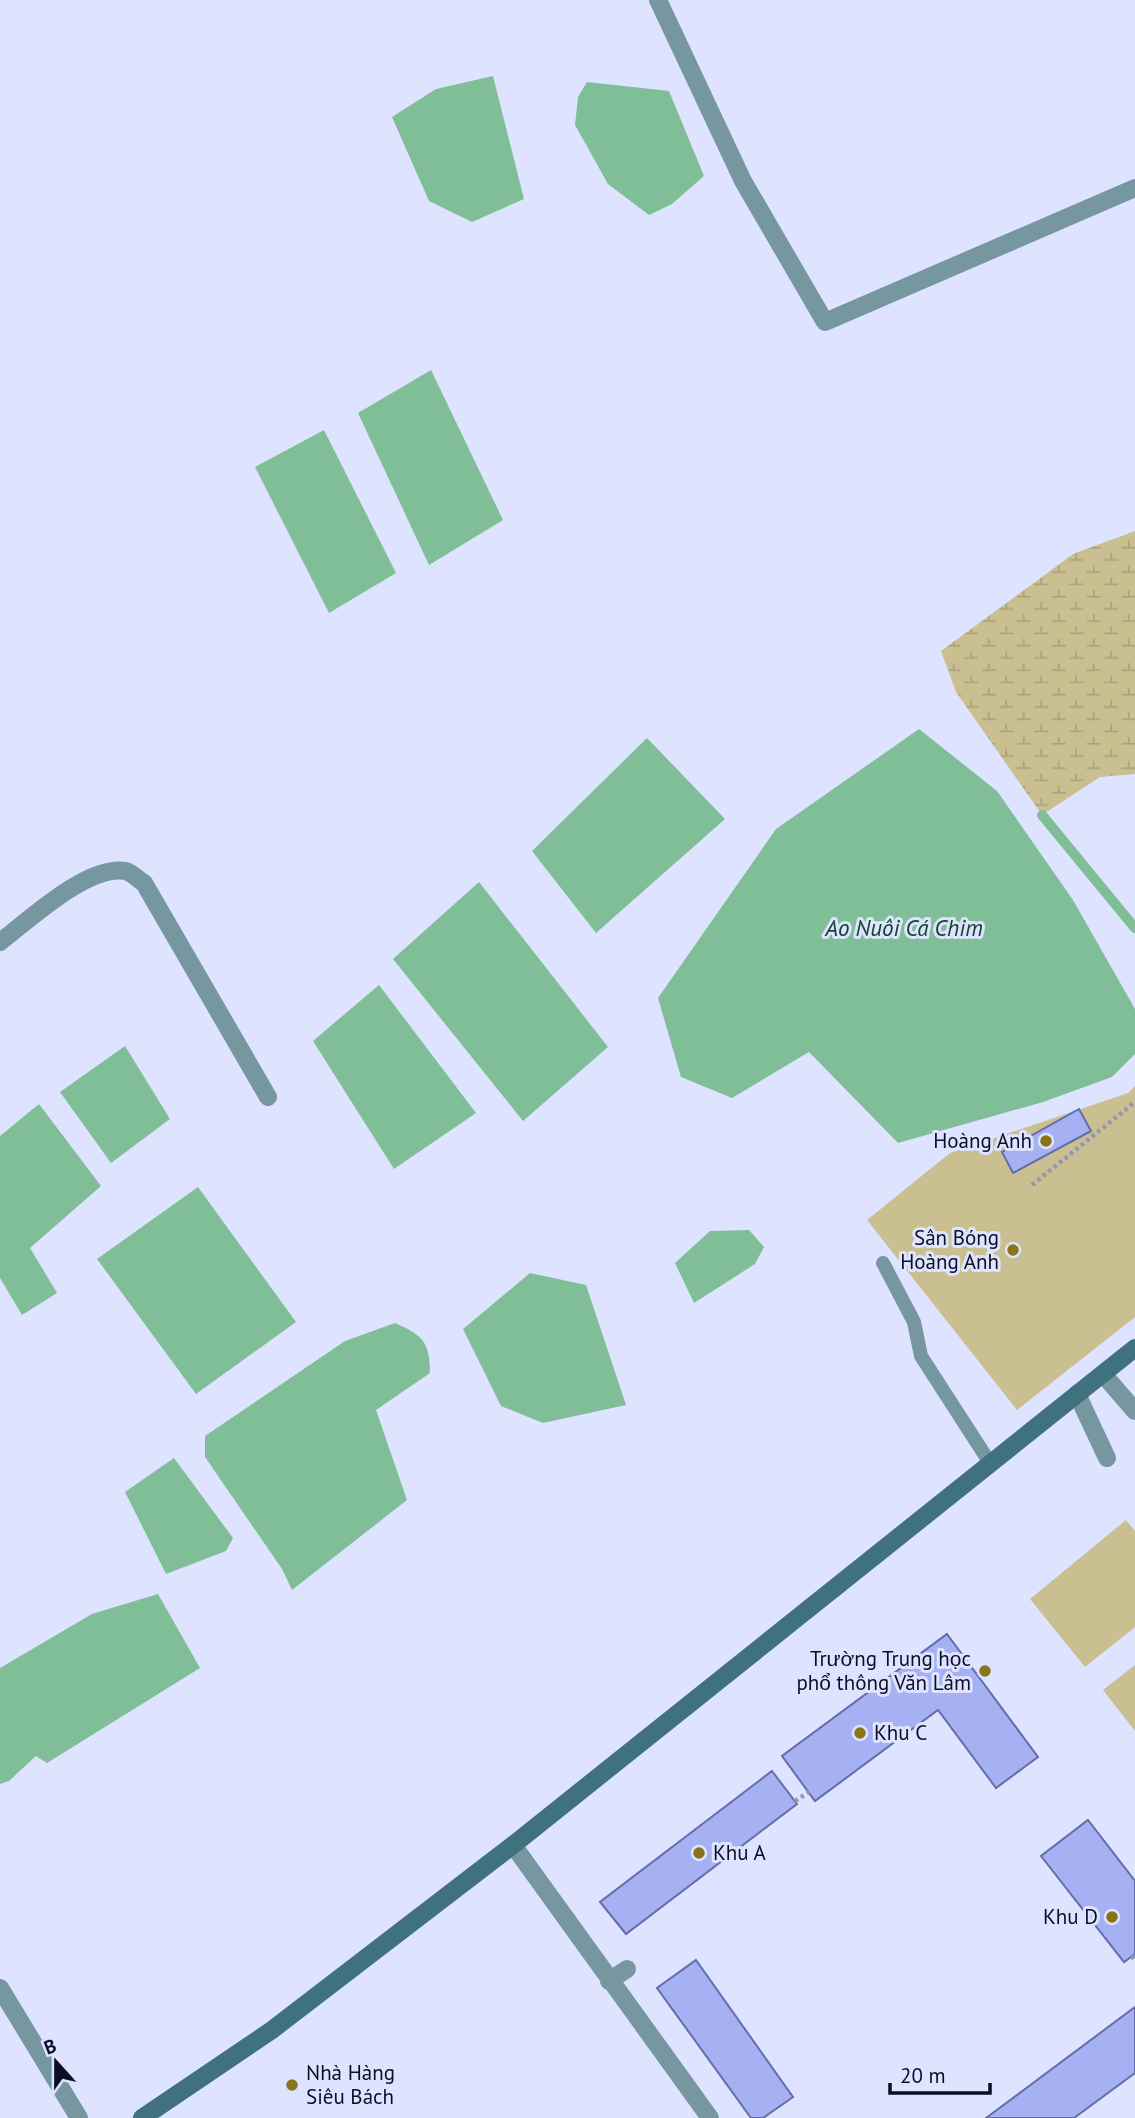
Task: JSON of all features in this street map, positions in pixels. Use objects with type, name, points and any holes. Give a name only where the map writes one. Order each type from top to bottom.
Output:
[{"type":"main road","points":[[142,2118],[272,2031],[513,1845],[1135,1348]]},
{"type":"street","points":[[658,0],[743,181],[825,321],[1135,188]]},
{"type":"street","points":[[0,942],[66,892],[100,873],[127,871],[144,883],[268,1097]]},
{"type":"street","points":[[1103,1374],[1135,1411]]},
{"type":"street","points":[[1077,1394],[1107,1458]]},
{"type":"street","points":[[513,1845],[709,2118]]},
{"type":"street","points":[[609,1981],[627,1969]]},
{"type":"street","points":[[0,1988],[79,2118]]},
{"type":"lane","points":[[883,1263],[914,1322],[921,1356],[990,1463]]},
{"type":"path","points":[[1032,1185],[1135,1102]]},
{"type":"path","points":[[795,1801],[809,1792]]},
{"type":"green space","points":[[1135,531],[1135,774],[1100,777],[1042,815],[956,692],[941,651],[1073,554]]},
{"type":"green space","name":"Sân Bóng Hoàng Anh","points":[[1135,1086],[1135,1317],[1017,1410],[867,1220],[950,1153],[1128,1093]]},
{"type":"green space","points":[[1126,1520],[1135,1531],[1135,1627],[1085,1667],[1030,1599]]},
{"type":"green space","points":[[1135,1665],[1135,1731],[1103,1690]]},
{"type":"water","points":[[493,76],[524,199],[472,222],[429,201],[392,117],[436,89]]},
{"type":"water","points":[[587,82],[669,91],[704,176],[672,204],[649,215],[608,184],[575,125],[578,97]]},
{"type":"water","points":[[431,370],[503,520],[429,565],[358,413]]},
{"type":"water","points":[[324,430],[396,573],[329,613],[255,467]]},
{"type":"water","name":"Ao Nuôi Cá Chim","points":[[919,729],[997,791],[1073,900],[1135,1009],[1135,1054],[1112,1077],[1043,1102],[898,1143],[809,1052],[732,1098],[681,1077],[658,998],[776,829]]},
{"type":"water","points":[[647,738],[725,819],[596,933],[532,851]]},
{"type":"water","points":[[479,882],[608,1047],[523,1121],[393,959]]},
{"type":"water","points":[[379,985],[476,1113],[394,1169],[313,1041]]},
{"type":"water","points":[[125,1046],[170,1119],[111,1163],[60,1092]]},
{"type":"water","points":[[39,1104],[101,1186],[30,1248],[57,1293],[22,1315],[0,1278],[0,1136]]},
{"type":"water","points":[[198,1187],[296,1322],[196,1394],[97,1259]]},
{"type":"water","points":[[749,1230],[764,1247],[755,1264],[694,1303],[675,1263],[710,1231]]},
{"type":"water","points":[[530,1273],[586,1285],[626,1405],[543,1423],[501,1406],[463,1329]]},
{"type":"water","points":[[395,1323],[423,1340],[430,1362],[430,1373],[376,1410],[407,1500],[292,1590],[282,1569],[205,1457],[205,1436],[345,1341]]},
{"type":"water","points":[[174,1458],[233,1538],[226,1551],[166,1574],[125,1492]]},
{"type":"water","points":[[158,1594],[200,1668],[47,1763],[36,1756],[9,1781],[0,1784],[0,1668],[92,1614]]},
{"type":"building","name":"Hoàng Anh","points":[[1079,1109],[1091,1131],[1013,1173],[1002,1152]]},
{"type":"building","name":"Khu C","points":[[947,1634],[1038,1757],[996,1788],[938,1710],[815,1801],[782,1756]]},
{"type":"building","name":"Khu A","points":[[772,1771],[797,1804],[626,1934],[600,1902]]},
{"type":"building","name":"Khu D","points":[[1088,1820],[1135,1881],[1135,1954],[1124,1962],[1041,1856]]},
{"type":"building","points":[[696,1960],[793,2097],[763,2118],[751,2118],[657,1988]]},
{"type":"building","points":[[1135,2007],[1135,2073],[1074,2118],[986,2118]]},
{"type":"waterway","points":[[1042,815],[1135,928]]},
{"type":"place","name":"Hoàng Anh","points":[[1046,1141]]},
{"type":"place","name":"Sân Bóng Hoàng Anh","points":[[1013,1250]]},
{"type":"place","name":"Trường Trung học phổ thông Văn Lâm","points":[[985,1671]]},
{"type":"place","name":"Khu C","points":[[860,1733]]},
{"type":"place","name":"Khu A","points":[[699,1853]]},
{"type":"place","name":"Khu D","points":[[1112,1917]]},
{"type":"place","name":"Nhà Hàng Siêu Bách","points":[[292,2085]]}]
